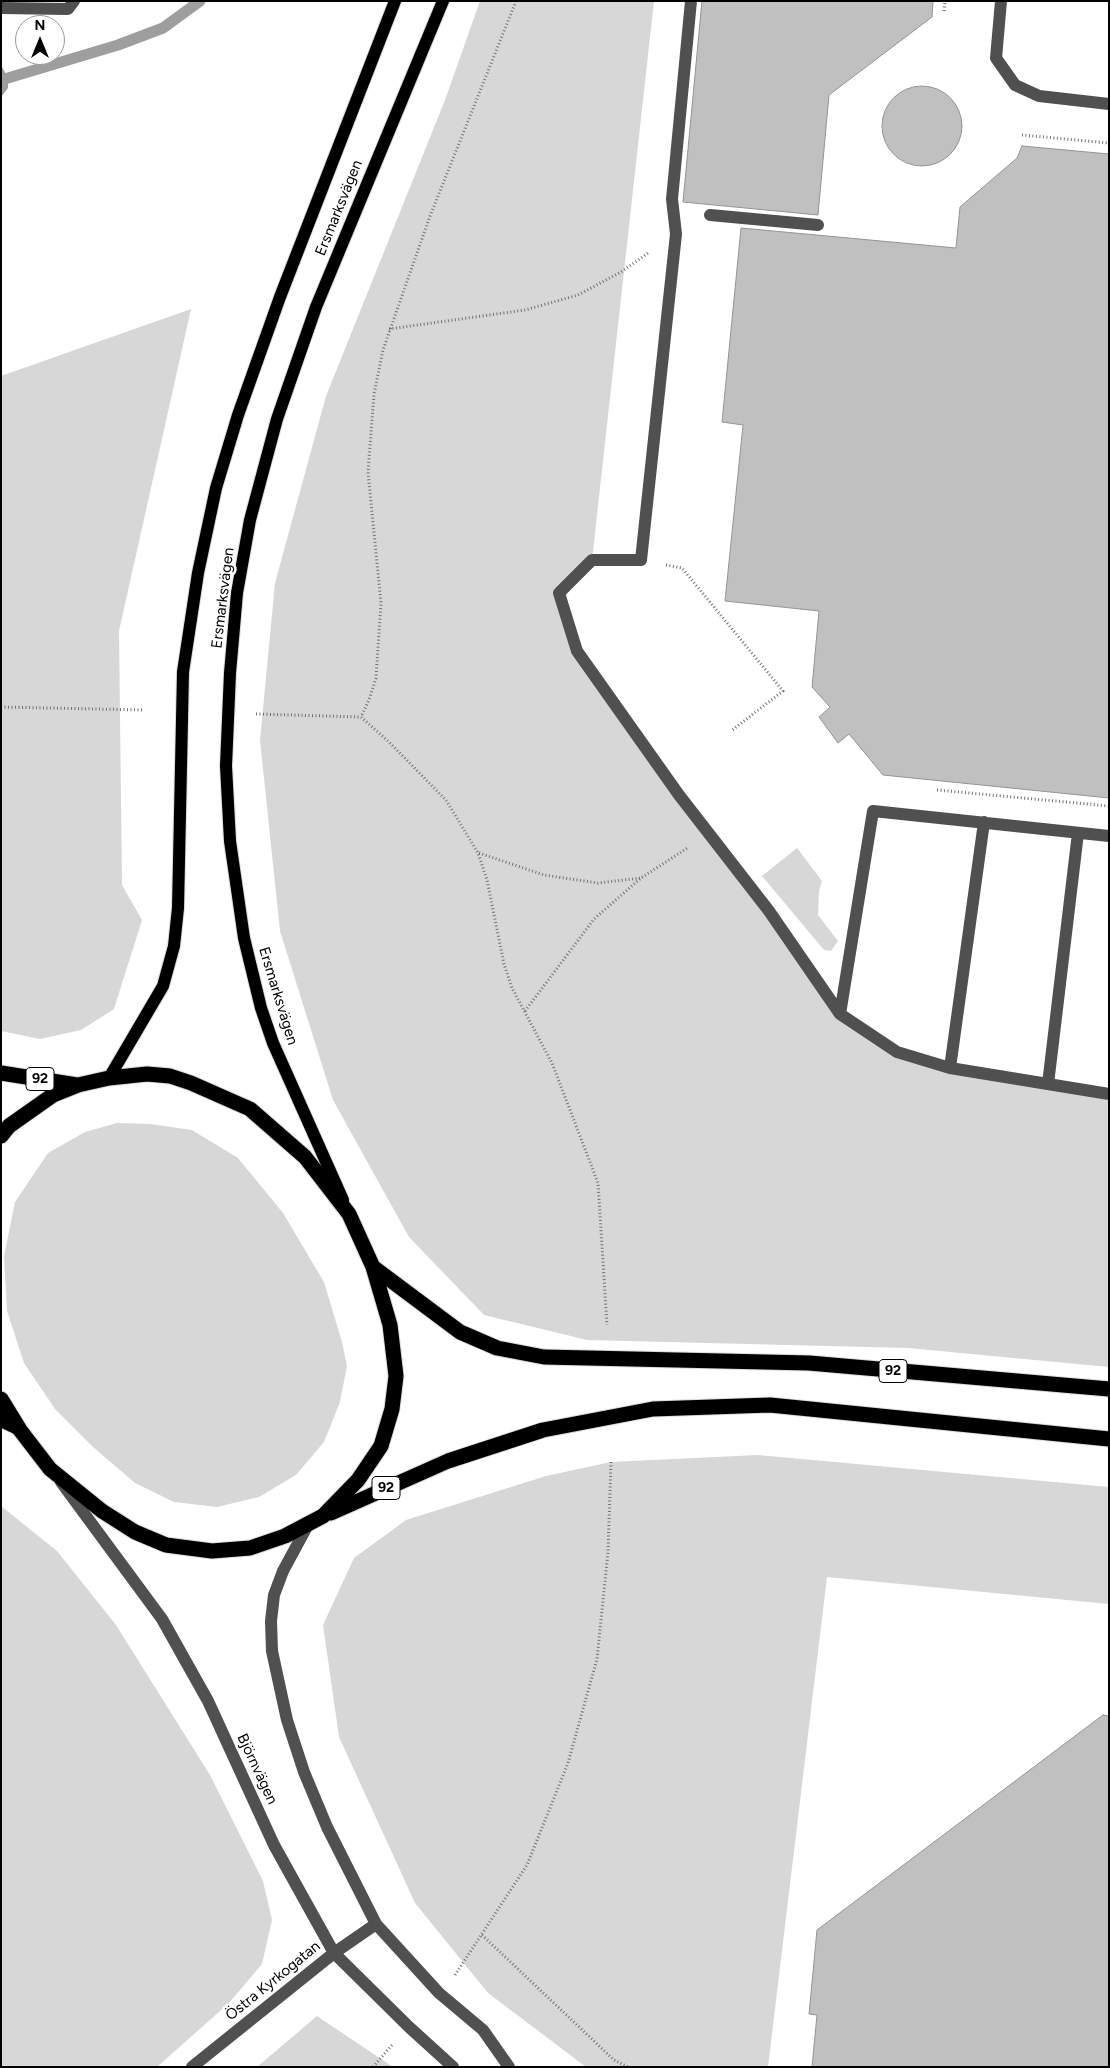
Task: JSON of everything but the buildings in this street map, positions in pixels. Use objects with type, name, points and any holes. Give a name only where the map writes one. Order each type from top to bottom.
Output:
[{"type":"highway","name":"92","points":[[1,1073],[78,1085]]},
{"type":"highway","points":[[1,1136],[9,1126],[53,1095],[78,1085],[109,1078],[147,1074],[170,1076],[191,1083],[250,1109],[305,1157],[349,1214],[373,1267],[390,1325],[396,1376],[392,1409],[381,1446],[358,1480],[323,1516],[285,1536],[250,1548],[212,1551],[166,1545],[136,1532],[102,1511],[50,1468],[20,1430],[1,1399]]},
{"type":"highway","name":"92","points":[[373,1267],[460,1332],[497,1348],[544,1357],[808,1364],[1109,1389]]},
{"type":"highway","name":"92","points":[[323,1516],[448,1461],[543,1430],[653,1409],[770,1404],[1109,1439]]},
{"type":"main road","name":"Ersmarksvägen","points":[[109,1078],[163,986],[174,946],[178,908],[183,672],[198,573],[216,488],[238,415],[280,296],[395,1]]},
{"type":"main road","name":"Ersmarksvägen","points":[[349,1214],[273,1043],[261,1008],[244,938],[230,841],[226,766],[230,673],[238,593],[250,520],[277,418],[316,307],[442,1]]},
{"type":"main road","points":[[1,1421],[20,1430]]},
{"type":"street","points":[[1,8],[68,8],[74,1]]},
{"type":"street","points":[[691,1],[672,199],[676,234],[642,560],[592,560],[559,593],[577,651],[679,795],[768,911],[840,1014],[897,1052],[950,1068],[1109,1094]]},
{"type":"street","points":[[1001,1],[996,58],[1015,85],[1039,96],[1109,104]]},
{"type":"street","points":[[710,215],[818,225]]},
{"type":"street","points":[[840,1014],[873,811],[1109,836]]},
{"type":"street","points":[[950,1068],[984,822]]},
{"type":"street","points":[[1048,1084],[1078,833]]},
{"type":"street","name":"Björnvägen","points":[[50,1468],[162,1620],[208,1701],[274,1845],[334,1953],[408,2027],[453,2067]]},
{"type":"street","points":[[309,1524],[283,1571],[274,1595],[270,1621],[272,1651],[287,1720],[304,1772],[327,1827],[376,1924],[439,1993],[483,2030],[509,2067]]},
{"type":"street","name":"Östra Kyrkogatan","points":[[192,2067],[334,1953],[376,1924]]},
{"type":"path","points":[[361,717],[376,678],[381,603],[368,472],[374,394],[389,329],[430,216],[516,1]]},
{"type":"path","points":[[944,11],[945,1]]},
{"type":"path","points":[[1022,135],[1109,143]]},
{"type":"path","points":[[389,329],[525,310],[578,295],[621,272],[676,234]]},
{"type":"path","points":[[642,560],[682,568],[784,691],[731,731]]},
{"type":"path","points":[[1,707],[144,710]]},
{"type":"path","points":[[256,714],[361,717],[388,741],[446,800],[478,853],[487,880],[504,964],[512,988],[552,1063],[598,1183],[606,1325]]},
{"type":"path","points":[[931,789],[1109,806]]},
{"type":"path","points":[[525,1011],[594,919],[641,878],[710,833]]},
{"type":"path","points":[[478,853],[544,875],[598,883],[641,878]]},
{"type":"path","points":[[611,1462],[608,1552],[598,1659],[568,1763],[527,1865],[482,1935],[614,2060],[628,2067]]},
{"type":"shaded area","points":[[480,1],[654,1],[592,560],[559,593],[577,651],[840,1014],[897,1052],[1109,1094],[1109,1367],[908,1348],[587,1340],[484,1315],[409,1237],[333,1100],[280,931],[260,740],[275,583],[326,396],[445,100]]},
{"type":"shaded area","points":[[1,65],[8,78],[8,88],[1,97]]},
{"type":"shaded area","points":[[191,309],[119,631],[122,885],[142,920],[114,1009],[81,1030],[40,1039],[1,1031],[1,376]]},
{"type":"shaded area","points":[[797,848],[822,881],[819,891],[818,915],[838,941],[831,951],[824,950],[762,876]]},
{"type":"shaded area","points":[[117,1123],[150,1124],[192,1130],[238,1158],[283,1213],[324,1282],[342,1342],[347,1366],[340,1402],[324,1442],[296,1475],[259,1497],[217,1507],[174,1502],[135,1483],[93,1447],[55,1409],[24,1363],[7,1311],[4,1256],[15,1202],[48,1153],[85,1132]]},
{"type":"shaded area","points":[[758,1455],[1109,1487],[1109,1604],[827,1577],[768,2067],[586,2067],[488,1993],[415,1903],[339,1737],[323,1625],[354,1558],[406,1520],[546,1476],[611,1462]]},
{"type":"shaded area","points":[[1,1506],[57,1551],[116,1625],[210,1775],[263,1881],[272,1920],[262,1964],[229,2003],[157,2067],[1,2067]]},
{"type":"shaded area","points":[[317,2016],[393,2067],[257,2067]]},
{"type":"waterway","points":[[8,78],[118,45],[163,28],[200,1]]}]
